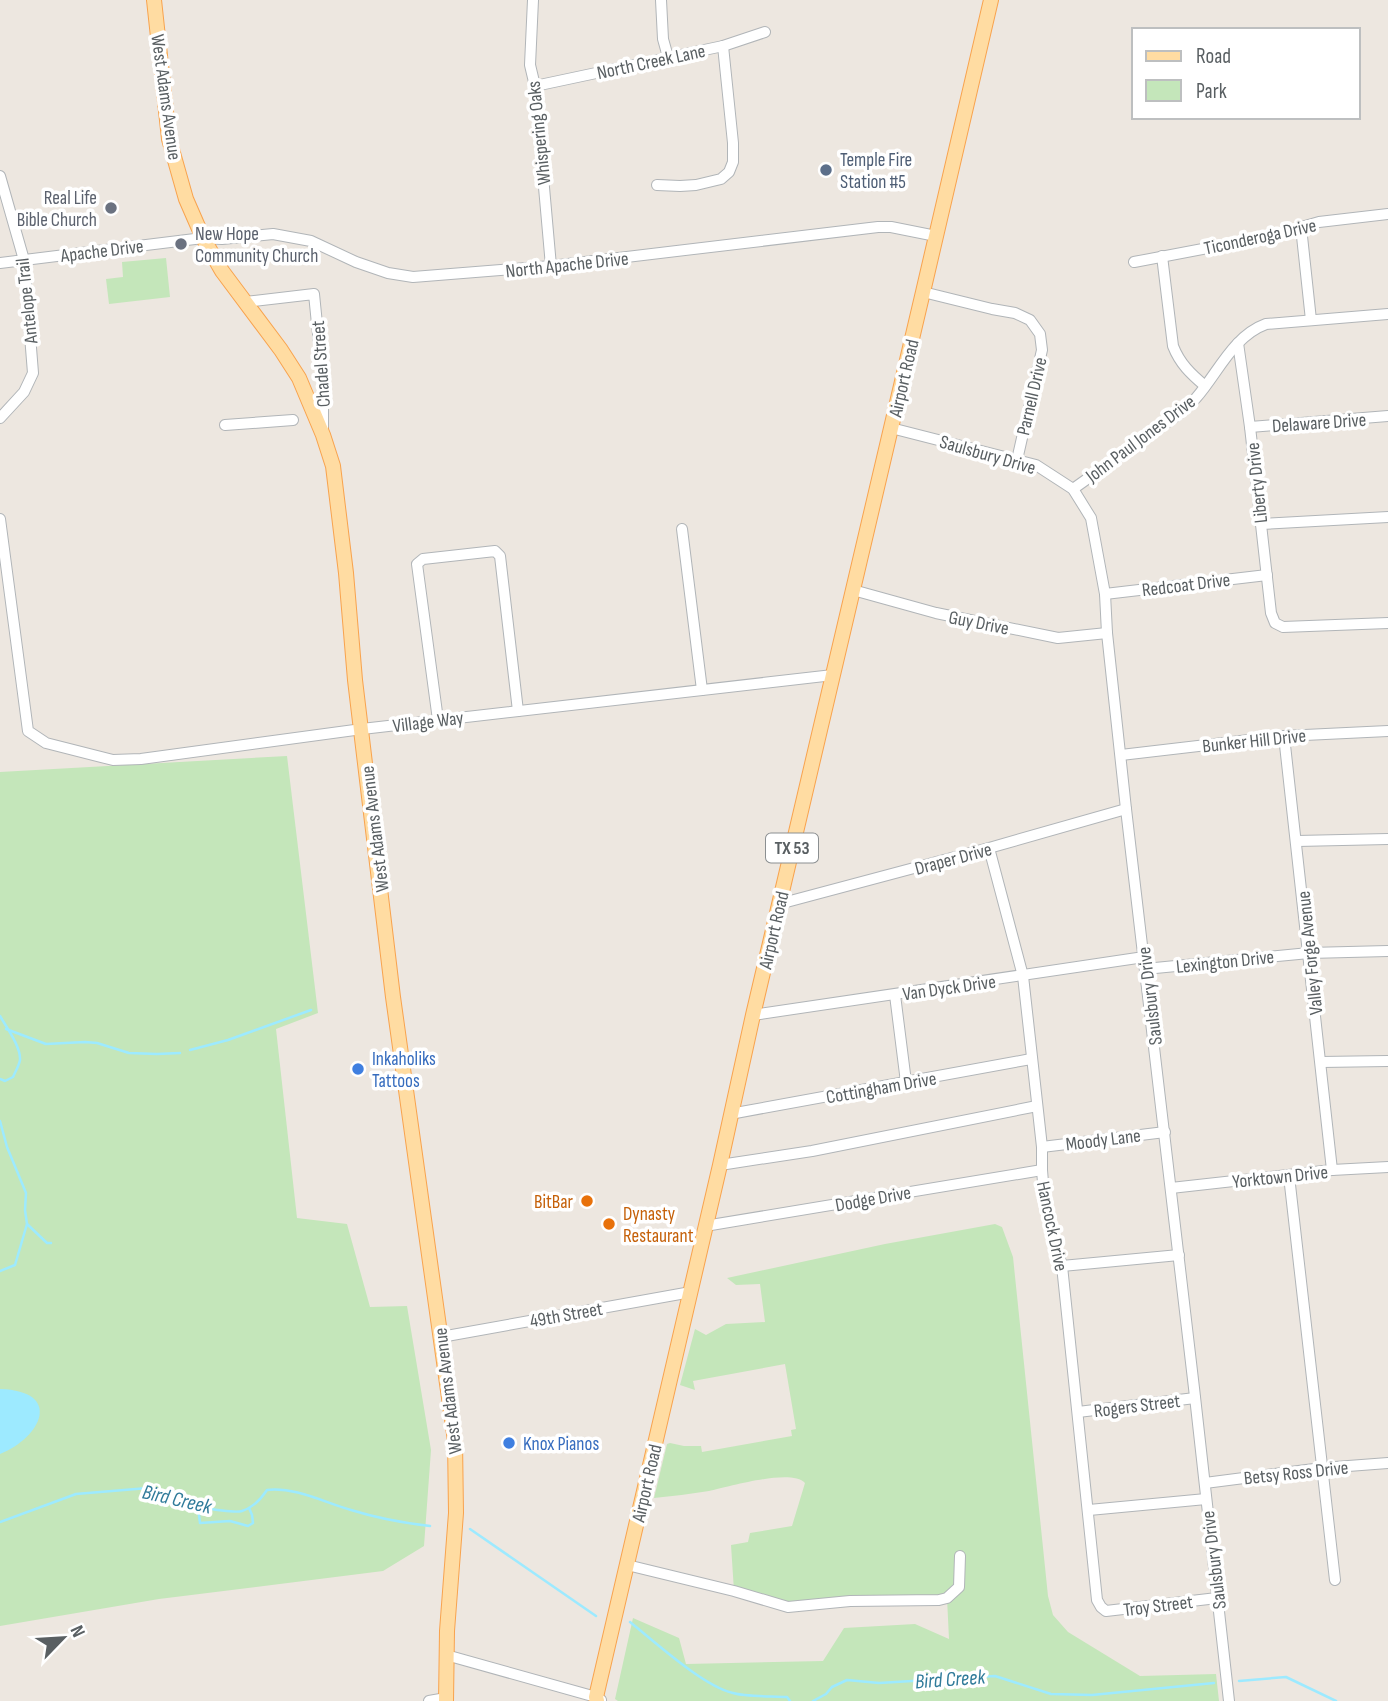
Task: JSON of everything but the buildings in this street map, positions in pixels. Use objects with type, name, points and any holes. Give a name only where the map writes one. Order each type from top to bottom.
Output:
[{"type":"main road","name":"West Adams Avenue","points":[[154,0],[169,139],[186,199],[203,238],[222,271],[281,350],[299,379],[333,466],[355,680],[393,997],[455,1441],[456,1520],[446,1655],[447,1700]]},
{"type":"main road","name":"Airport Road","points":[[597,1700],[730,1114],[991,0]]},
{"type":"street","name":"Whispering Oaks","points":[[533,0],[530,65],[535,86],[551,266]]},
{"type":"street","points":[[660,0],[663,39],[668,57]]},
{"type":"street","name":"North Creek Lane","points":[[535,86],[723,46],[765,32]]},
{"type":"street","points":[[657,185],[696,185],[721,179],[729,172],[733,162],[733,143],[723,46]]},
{"type":"street","name":"Antelope Trail","points":[[0,176],[24,260],[33,373],[24,392],[0,418]]},
{"type":"street","name":"Ticonderoga Drive","points":[[1133,262],[1266,237],[1319,222],[1388,214]]},
{"type":"street","name":"North Apache Drive","points":[[203,238],[273,234],[311,241],[356,262],[388,273],[413,277],[551,266],[878,227],[936,236]]},
{"type":"street","points":[[1301,227],[1311,320]]},
{"type":"street","name":"Apache Drive","points":[[0,263],[203,238]]},
{"type":"street","points":[[1162,256],[1173,346],[1177,358],[1187,371],[1205,386]]},
{"type":"street","name":"Parnell Drive","points":[[923,292],[1015,313],[1030,320],[1040,334],[1042,350],[1017,460]]},
{"type":"street","name":"Chadel Street","points":[[245,302],[314,294],[323,384],[323,435]]},
{"type":"street","name":"John Paul Jones Drive","points":[[1073,489],[1194,401],[1238,343],[1254,328],[1266,324],[1388,314]]},
{"type":"street","name":"Liberty Drive","points":[[1238,343],[1250,426],[1270,613],[1275,623],[1283,627],[1388,623]]},
{"type":"street","name":"Delaware Drive","points":[[1250,426],[1388,416]]},
{"type":"street","points":[[225,425],[293,420]]},
{"type":"street","name":"Saulsbury Drive","points":[[891,428],[1036,465],[1073,489],[1091,518],[1105,594],[1126,809],[1229,1701]]},
{"type":"street","points":[[1261,524],[1388,517]]},
{"type":"street","name":"Village Way","points":[[0,519],[28,731],[46,743],[113,760],[141,759],[362,729],[833,675]]},
{"type":"street","points":[[682,529],[702,690]]},
{"type":"street","points":[[438,720],[417,564],[423,559],[495,551],[500,556],[518,711]]},
{"type":"street","name":"Redcoat Drive","points":[[1105,594],[1267,575]]},
{"type":"street","name":"Guy Drive","points":[[853,590],[936,613],[1058,638],[1107,633]]},
{"type":"street","name":"Bunker Hill Drive","points":[[1121,755],[1284,736],[1388,730]]},
{"type":"street","name":"Valley Forge Avenue","points":[[1284,736],[1332,1170]]},
{"type":"street","name":"Draper Drive","points":[[779,904],[1126,809]]},
{"type":"street","points":[[1297,841],[1388,839]]},
{"type":"street","name":"Hancock Drive","points":[[989,848],[1023,976],[1042,1147],[1045,1207],[1062,1266],[1097,1600],[1101,1607]]},
{"type":"street","name":"Lexington Drive","points":[[1145,963],[1388,951]]},
{"type":"street","name":"Van Dyck Drive","points":[[753,1015],[1023,976],[1145,963]]},
{"type":"street","points":[[895,995],[905,1082]]},
{"type":"street","name":"Cottingham Drive","points":[[730,1114],[1031,1059]]},
{"type":"street","points":[[1321,1062],[1388,1061]]},
{"type":"street","points":[[720,1165],[838,1146],[1037,1106]]},
{"type":"street","name":"Moody Lane","points":[[1042,1147],[1165,1132]]},
{"type":"street","name":"Yorktown Drive","points":[[1171,1188],[1332,1170],[1388,1167]]},
{"type":"street","name":"Dodge Drive","points":[[705,1226],[1042,1170]]},
{"type":"street","points":[[1289,1176],[1335,1580]]},
{"type":"street","points":[[1062,1266],[1179,1255]]},
{"type":"street","name":"49th Street","points":[[441,1337],[691,1292]]},
{"type":"street","name":"Rogers Street","points":[[1078,1412],[1195,1398]]},
{"type":"street","name":"Betsy Ross Drive","points":[[1205,1483],[1322,1468],[1388,1463]]},
{"type":"street","points":[[1089,1510],[1206,1499]]},
{"type":"street","points":[[627,1565],[788,1607],[850,1601],[947,1598],[959,1587],[960,1556]]},
{"type":"street","name":"Troy Street","points":[[1101,1607],[1105,1611],[1217,1598]]},
{"type":"street","points":[[446,1655],[597,1700]]},
{"type":"street","points":[[429,1701],[447,1700]]},
{"type":"green space","points":[[166,258],[170,297],[109,304],[106,279],[123,277],[122,262]]},
{"type":"green space","points":[[287,756],[318,1013],[276,1029],[297,1218],[347,1224],[370,1307],[407,1306],[431,1450],[424,1546],[383,1571],[159,1599],[0,1626],[0,772]]},
{"type":"green space","points":[[995,1224],[1002,1227],[1013,1257],[1048,1596],[1053,1615],[1068,1632],[1140,1676],[1216,1674],[1219,1701],[615,1699],[633,1618],[679,1638],[686,1664],[823,1661],[844,1628],[915,1624],[949,1639],[947,1598],[788,1607],[734,1591],[731,1545],[748,1542],[750,1533],[792,1526],[805,1483],[798,1479],[774,1478],[709,1491],[654,1498],[667,1444],[701,1446],[702,1452],[792,1436],[791,1430],[796,1429],[785,1364],[693,1381],[695,1390],[680,1385],[695,1329],[706,1335],[726,1324],[765,1322],[760,1284],[736,1285],[727,1278],[885,1244]]},
{"type":"water","points":[[0,1389],[20,1392],[32,1398],[39,1406],[39,1416],[27,1437],[0,1454]]},
{"type":"waterway","points":[[190,1050],[228,1040],[311,1010]]},
{"type":"waterway","points":[[0,1016],[20,1055],[13,1077],[5,1081],[0,1079]]},
{"type":"waterway","points":[[6,1029],[46,1044],[85,1042],[129,1053],[180,1053]]},
{"type":"waterway","points":[[0,1121],[7,1147],[26,1193],[27,1224],[15,1265],[0,1271]]},
{"type":"waterway","points":[[27,1224],[47,1243],[51,1243]]},
{"type":"waterway","name":"Bird Creek","points":[[0,1522],[76,1494],[148,1488],[166,1500],[236,1512],[253,1505],[267,1490],[288,1491],[371,1515],[430,1526]]},
{"type":"waterway","points":[[198,1507],[200,1523],[230,1521],[248,1526],[253,1523],[249,1508]]},
{"type":"waterway","name":"Bird Creek","points":[[470,1529],[596,1616]]},
{"type":"waterway","name":"Bird Creek","points":[[630,1622],[680,1662],[721,1689],[745,1695],[787,1697],[790,1701]]},
{"type":"waterway","name":"Bird Creek","points":[[813,1701],[847,1680],[879,1683],[995,1676],[1051,1694],[1092,1695],[1214,1683]]},
{"type":"waterway","name":"Bird Creek","points":[[1239,1681],[1286,1677],[1336,1701]]},
{"type":"place","name":"Temple Fire Station #5","points":[[826,170]]},
{"type":"place","name":"Real Life Bible Church","points":[[111,208]]},
{"type":"place","name":"New Hope Community Church","points":[[181,244]]},
{"type":"place","name":"Inkaholiks Tattoos","points":[[358,1069]]},
{"type":"place","name":"BitBar","points":[[587,1201]]},
{"type":"place","name":"Dynasty Restaurant","points":[[609,1224]]},
{"type":"place","name":"Knox Pianos","points":[[509,1443]]}]
